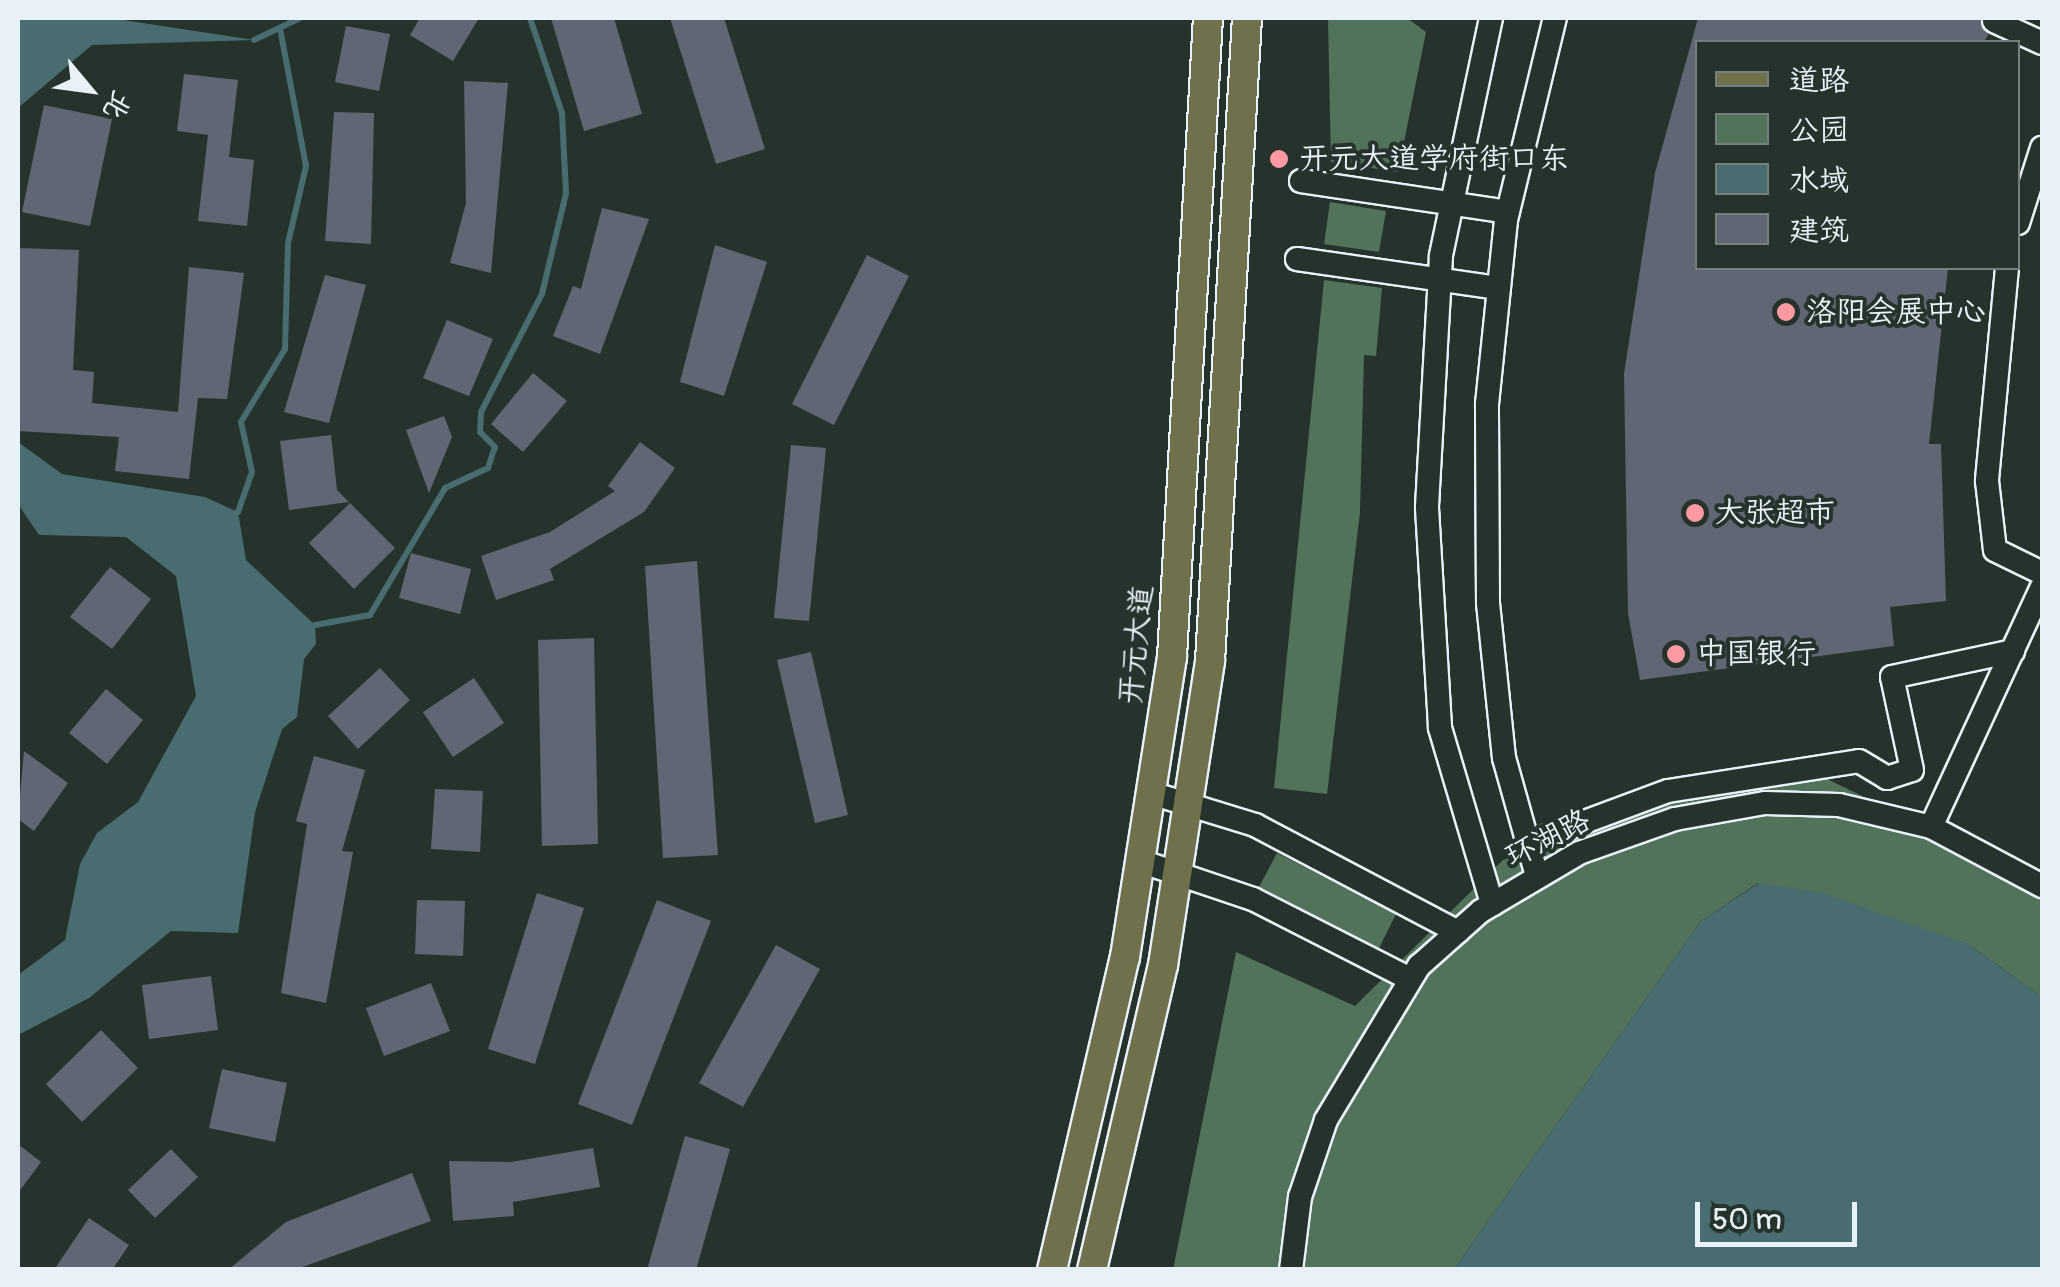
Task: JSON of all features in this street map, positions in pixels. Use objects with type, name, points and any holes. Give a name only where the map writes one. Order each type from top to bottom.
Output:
[{"type":"main road","name":"开元大道","points":[[1052,1270],[1140,861],[1172,657],[1208,18]]},
{"type":"main road","points":[[1092,1270],[1178,873],[1210,661],[1246,18]]},
{"type":"street","points":[[1491,18],[1450,203],[1440,280],[1428,490],[1440,728],[1492,904]]},
{"type":"street","points":[[1538,876],[1504,758],[1488,602],[1487,404],[1508,212],[1555,18]]},
{"type":"street","points":[[1994,21],[2042,42]]},
{"type":"street","points":[[2020,216],[2042,148]]},
{"type":"street","points":[[1301,181],[1508,212]]},
{"type":"street","points":[[1297,259],[1499,288]]},
{"type":"street","points":[[2007,270],[1987,481],[1995,550],[2042,573]]},
{"type":"street","points":[[1931,826],[2042,586]]},
{"type":"street","points":[[1528,843],[1668,791],[1859,762],[1887,778],[1912,770],[1892,676],[2012,651]]},
{"type":"street","points":[[1150,793],[1255,825],[1458,932]]},
{"type":"street","name":"环湖路","points":[[1291,1270],[1300,1196],[1326,1120],[1410,979],[1492,904],[1538,876],[1638,830],[1765,803],[1839,805],[1931,826],[2042,886]]},
{"type":"street","points":[[1140,861],[1253,899],[1410,979]]},
{"type":"green space","points":[[1328,18],[1407,18],[1426,32],[1398,172],[1331,162]]},
{"type":"green space","points":[[1330,202],[1386,211],[1379,252],[1324,244]]},
{"type":"green space","points":[[1324,280],[1382,288],[1376,356],[1364,355],[1360,512],[1327,794],[1274,788]]},
{"type":"green space","points":[[1827,779],[2042,883],[2042,997],[1968,944],[1758,883],[1701,921],[1454,1269],[1173,1270],[1236,952],[1355,1006],[1503,860],[1671,798]]},
{"type":"green space","points":[[1277,853],[1396,914],[1379,948],[1259,887]]},
{"type":"water","points":[[18,18],[110,18],[254,40],[92,45],[18,108]]},
{"type":"water","points":[[18,442],[62,474],[205,497],[238,512],[246,560],[315,625],[316,644],[304,659],[297,717],[282,729],[255,812],[238,933],[171,931],[89,998],[18,1035],[18,975],[65,940],[80,864],[97,833],[138,802],[196,696],[176,576],[126,537],[39,535],[18,504]]},
{"type":"water","points":[[1759,883],[1822,893],[1968,944],[2042,997],[2042,1269],[1454,1269],[1701,921]]},
{"type":"building","points":[[420,18],[479,18],[453,61],[410,35]]},
{"type":"building","points":[[551,18],[614,18],[642,114],[584,131]]},
{"type":"building","points":[[670,18],[724,18],[765,149],[716,164]]},
{"type":"building","name":"洛阳会展中心","points":[[1698,18],[1980,18],[1988,35],[1985,40],[1695,40],[1695,270],[1948,270],[1929,444],[1941,444],[1946,601],[1890,607],[1894,646],[1640,680],[1628,613],[1624,374],[1655,173]]},
{"type":"building","points":[[346,26],[390,34],[379,91],[335,82]]},
{"type":"building","points":[[184,74],[238,80],[229,157],[254,160],[247,226],[198,221],[208,135],[177,131]]},
{"type":"building","points":[[464,81],[508,83],[491,273],[450,263],[466,203]]},
{"type":"building","points":[[44,105],[112,119],[90,226],[22,212]]},
{"type":"building","points":[[334,112],[374,113],[371,244],[325,241]]},
{"type":"building","points":[[602,208],[649,219],[600,354],[553,336],[573,286],[581,289]]},
{"type":"building","points":[[715,245],[767,262],[724,396],[680,382]]},
{"type":"building","points":[[18,248],[79,250],[73,370],[94,372],[92,403],[178,412],[189,267],[244,273],[227,399],[198,398],[189,479],[115,471],[119,437],[18,431]]},
{"type":"building","points":[[867,255],[909,276],[834,425],[792,404]]},
{"type":"building","points":[[325,275],[366,285],[329,423],[284,412]]},
{"type":"building","points":[[447,320],[493,339],[469,396],[423,378]]},
{"type":"building","points":[[533,373],[567,401],[523,452],[491,424]]},
{"type":"building","points":[[444,416],[452,437],[429,493],[406,430]]},
{"type":"building","points":[[331,435],[337,490],[349,502],[289,510],[280,441]]},
{"type":"building","points":[[640,442],[675,468],[644,512],[550,569],[554,580],[496,600],[481,556],[550,532],[615,491],[608,486]]},
{"type":"building","points":[[791,445],[826,448],[809,621],[774,618]]},
{"type":"building","points":[[350,503],[395,548],[354,589],[309,543]]},
{"type":"building","points":[[411,553],[471,569],[460,614],[399,598]]},
{"type":"building","points":[[697,561],[718,855],[663,858],[645,566]]},
{"type":"building","points":[[110,567],[151,599],[112,649],[70,617]]},
{"type":"building","points":[[594,638],[598,844],[542,846],[538,640]]},
{"type":"building","points":[[811,652],[848,815],[815,823],[777,660]]},
{"type":"building","points":[[380,668],[410,700],[358,749],[328,716]]},
{"type":"building","points":[[474,678],[504,723],[453,757],[423,712]]},
{"type":"building","points":[[106,689],[143,720],[107,764],[69,733]]},
{"type":"building","points":[[24,751],[68,783],[34,831],[18,819]]},
{"type":"building","points":[[314,756],[365,770],[342,851],[353,852],[326,1003],[281,993],[307,824],[296,821]]},
{"type":"building","points":[[435,789],[483,791],[480,852],[431,849]]},
{"type":"building","points":[[537,893],[584,908],[535,1064],[488,1049]]},
{"type":"building","points":[[417,900],[465,901],[463,956],[415,954]]},
{"type":"building","points":[[657,900],[711,921],[632,1125],[578,1104]]},
{"type":"building","points":[[776,945],[820,969],[743,1107],[699,1083]]},
{"type":"building","points":[[211,976],[218,1030],[149,1039],[142,985]]},
{"type":"building","points":[[431,983],[450,1031],[384,1056],[366,1008]]},
{"type":"building","points":[[101,1030],[138,1068],[82,1122],[46,1084]]},
{"type":"building","points":[[222,1069],[287,1083],[275,1142],[209,1128]]},
{"type":"building","points":[[685,1136],[730,1149],[696,1270],[647,1270]]},
{"type":"building","points":[[18,1144],[41,1162],[18,1193]]},
{"type":"building","points":[[593,1148],[600,1187],[513,1202],[514,1216],[453,1221],[449,1161],[511,1162]]},
{"type":"building","points":[[171,1149],[198,1177],[155,1218],[128,1190]]},
{"type":"building","points":[[412,1173],[431,1221],[294,1270],[228,1270],[286,1222]]},
{"type":"building","points":[[89,1218],[129,1245],[112,1270],[54,1270]]},
{"type":"waterway","points":[[254,40],[300,18]]},
{"type":"waterway","points":[[315,625],[370,615],[445,488],[488,468],[495,447],[480,432],[481,412],[542,294],[566,193],[562,113],[530,18]]},
{"type":"waterway","points":[[238,512],[252,472],[241,422],[285,349],[288,243],[306,166],[280,28]]},
{"type":"place","name":"开元大道学府街口东","points":[[1279,159]]},
{"type":"place","name":"洛阳会展中心","points":[[1786,312]]},
{"type":"place","name":"大张超市","points":[[1695,513]]},
{"type":"place","name":"中国银行","points":[[1676,654]]}]
